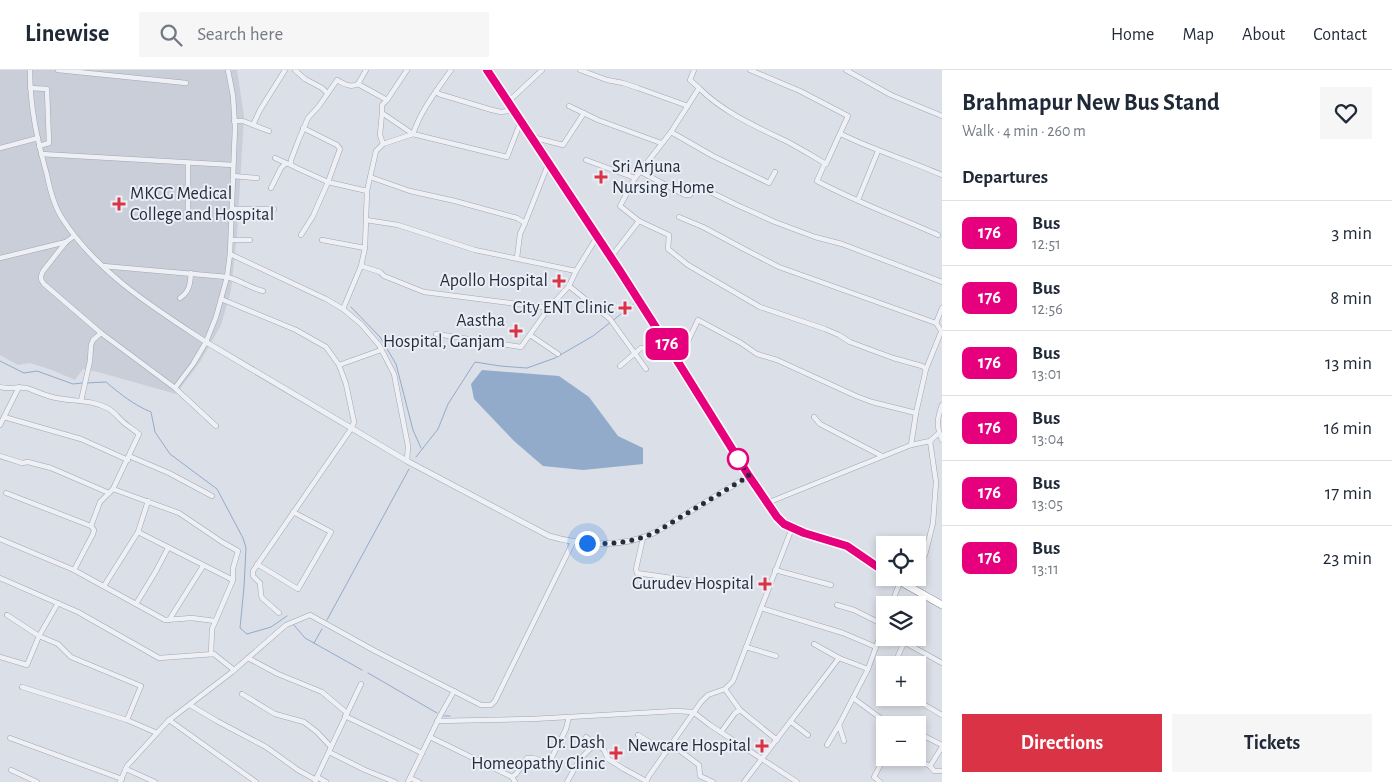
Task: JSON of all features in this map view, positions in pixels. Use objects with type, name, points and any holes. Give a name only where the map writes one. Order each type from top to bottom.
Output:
[{"type":"highway","points":[[487,70],[672,351],[749,476],[777,517],[784,524],[804,533],[847,546],[876,566]]},
{"type":"highway","points":[[908,586],[942,605]]},
{"type":"street","points":[[30,70],[32,110],[41,154],[60,216],[74,236],[103,266],[135,293],[206,342],[407,462],[549,536],[573,542],[600,544],[643,538],[749,476]]},
{"type":"street","points":[[58,70],[186,83]]},
{"type":"street","points":[[175,388],[193,364],[206,342],[227,277],[231,240],[234,165],[233,96],[228,70]]},
{"type":"street","points":[[254,125],[260,110],[285,70]]},
{"type":"street","points":[[295,70],[327,93]]},
{"type":"street","points":[[271,188],[281,168],[291,160],[308,118],[337,80],[346,85],[353,86],[358,84],[366,70]]},
{"type":"street","points":[[383,144],[380,135],[382,105],[407,70]]},
{"type":"street","points":[[413,134],[416,124],[451,70]]},
{"type":"street","points":[[509,102],[542,70]]},
{"type":"street","points":[[580,70],[688,106]]},
{"type":"street","points":[[694,70],[690,80],[712,100],[748,123],[826,164]]},
{"type":"street","points":[[750,70],[800,91],[848,116],[817,181],[938,235]]},
{"type":"street","points":[[846,70],[892,95],[942,116]]},
{"type":"street","points":[[358,84],[386,100]]},
{"type":"street","points":[[30,88],[47,88],[49,143],[39,146]]},
{"type":"street","points":[[699,88],[671,132],[640,172],[620,206],[639,221],[669,234],[668,249],[688,265],[760,307],[826,330],[876,352],[922,366],[926,369]]},
{"type":"street","points":[[436,91],[439,94],[492,110],[501,112],[514,110]]},
{"type":"street","points":[[570,106],[598,120],[661,144]]},
{"type":"street","points":[[382,113],[413,134],[507,157],[521,121]]},
{"type":"street","points":[[532,137],[563,145],[584,113]]},
{"type":"street","points":[[234,121],[243,121],[269,131]]},
{"type":"street","points":[[301,235],[313,216],[340,149],[337,145],[303,128]]},
{"type":"street","points":[[671,132],[713,156],[769,182],[775,172]]},
{"type":"street","points":[[343,309],[361,266],[365,248],[367,191],[376,151],[383,144],[413,134]]},
{"type":"street","points":[[840,134],[878,151],[917,164],[942,175]]},
{"type":"street","points":[[0,148],[38,138]]},
{"type":"street","points":[[858,200],[878,151]]},
{"type":"street","points":[[41,154],[234,165]]},
{"type":"street","points":[[276,158],[328,182],[367,191]]},
{"type":"street","points":[[586,160],[636,178]]},
{"type":"street","points":[[517,258],[520,234],[549,162]]},
{"type":"street","points":[[188,163],[188,218]]},
{"type":"street","points":[[640,172],[685,195],[690,195],[694,185],[698,186],[775,222],[815,237],[842,244],[942,282]]},
{"type":"street","points":[[233,176],[257,178]]},
{"type":"street","points":[[370,178],[410,191],[517,218],[525,223]]},
{"type":"street","points":[[232,209],[274,209]]},
{"type":"street","points":[[679,216],[703,226],[779,267],[936,324],[941,332],[926,369],[911,445]]},
{"type":"street","points":[[366,220],[398,225],[475,250],[576,270]]},
{"type":"street","points":[[611,258],[639,221]]},
{"type":"street","points":[[74,236],[66,242],[43,271],[41,280],[101,333],[175,388],[216,426]]},
{"type":"street","points":[[436,334],[521,347],[549,308],[569,286],[576,270],[597,236]]},
{"type":"street","points":[[231,240],[250,240]]},
{"type":"street","points":[[322,240],[365,248]]},
{"type":"street","points":[[0,258],[66,242]]},
{"type":"street","points":[[230,254],[326,299],[343,309],[361,324],[381,350],[394,374],[408,446],[407,462]]},
{"type":"street","points":[[103,266],[227,277],[236,279],[256,290],[263,291]]},
{"type":"street","points":[[361,266],[380,272],[384,276],[424,292],[549,308]]},
{"type":"street","points":[[180,298],[186,294],[190,286],[191,273]]},
{"type":"street","points":[[569,286],[610,319],[646,369]]},
{"type":"street","points":[[221,299],[296,330],[326,346],[339,365],[353,412],[354,422],[351,429],[292,512],[252,573],[260,582],[261,595],[279,613]]},
{"type":"street","points":[[936,324],[942,308]]},
{"type":"street","points":[[678,362],[698,320],[741,343],[757,354],[777,360],[872,402],[916,413]]},
{"type":"street","points":[[81,401],[90,361],[91,345],[93,340],[101,333]]},
{"type":"street","points":[[530,335],[558,354]]},
{"type":"street","points":[[620,366],[641,348],[672,351]]},
{"type":"street","points":[[339,365],[381,350]]},
{"type":"street","points":[[0,387],[6,389],[27,388],[50,397],[97,404],[111,410],[122,422],[139,434],[113,488],[100,502],[91,526]]},
{"type":"street","points":[[0,425],[19,387]]},
{"type":"street","points":[[942,405],[937,419],[942,440]]},
{"type":"street","points":[[4,417],[81,439],[169,473],[212,496]]},
{"type":"street","points":[[814,418],[820,424],[882,456]]},
{"type":"street","points":[[767,503],[882,456],[911,445],[930,441],[939,433]]},
{"type":"street","points":[[926,555],[933,523],[936,482],[930,441]]},
{"type":"street","points":[[0,456],[22,463],[28,462],[51,468],[109,493]]},
{"type":"street","points":[[113,488],[179,513],[238,551],[233,568],[233,580],[212,629],[211,654]]},
{"type":"street","points":[[6,493],[91,526],[94,530],[93,534],[74,570]]},
{"type":"street","points":[[104,586],[138,532],[148,502]]},
{"type":"street","points":[[257,564],[298,589],[331,532],[292,512]]},
{"type":"street","points":[[586,738],[604,750],[608,759],[646,782],[648,776],[700,702],[708,695],[725,689],[733,681],[792,528]]},
{"type":"street","points":[[138,532],[233,580]]},
{"type":"street","points":[[0,538],[74,570],[166,620],[192,618],[215,621]]},
{"type":"street","points":[[643,538],[636,569],[637,573],[726,586]]},
{"type":"street","points":[[10,738],[121,780],[127,766],[169,720],[190,706],[286,625],[310,615],[375,651],[481,705],[491,705],[495,702],[573,542]]},
{"type":"street","points":[[136,604],[168,548]]},
{"type":"street","points":[[169,620],[203,566]]},
{"type":"street","points":[[775,570],[831,584]]},
{"type":"street","points":[[0,578],[78,612],[159,658],[214,654],[234,670]]},
{"type":"street","points":[[0,657],[27,665],[39,636],[58,602]]},
{"type":"street","points":[[837,605],[854,610],[876,620]]},
{"type":"street","points":[[760,608],[843,633],[876,648],[868,669],[827,745]]},
{"type":"street","points":[[6,615],[39,636],[58,644],[71,657],[141,686],[127,720]]},
{"type":"street","points":[[814,644],[839,658],[868,669]]},
{"type":"street","points":[[915,646],[942,663]]},
{"type":"street","points":[[746,647],[776,656]]},
{"type":"street","points":[[248,658],[278,674],[322,692],[346,715],[422,753]]},
{"type":"street","points":[[744,782],[839,658]]},
{"type":"street","points":[[316,780],[361,684]]},
{"type":"street","points":[[22,687],[127,720],[157,733]]},
{"type":"street","points":[[725,689],[740,710],[777,740]]},
{"type":"street","points":[[419,782],[409,780],[437,721],[454,691]]},
{"type":"street","points":[[242,694],[275,714],[304,722],[317,732],[330,750],[365,770],[395,782]]},
{"type":"street","points":[[853,698],[878,716]]},
{"type":"street","points":[[190,706],[266,746],[298,770],[316,780],[326,782]]},
{"type":"street","points":[[926,706],[942,715]]},
{"type":"street","points":[[721,732],[735,713],[740,710]]},
{"type":"street","points":[[437,721],[532,719],[676,711],[693,712],[797,782]]},
{"type":"street","points":[[430,737],[513,780],[527,758],[549,763],[566,729],[569,717]]},
{"type":"street","points":[[169,720],[256,782]]},
{"type":"street","points":[[791,722],[808,735]]},
{"type":"street","points":[[839,725],[844,740]]},
{"type":"street","points":[[638,735],[666,752]]},
{"type":"street","points":[[926,737],[942,746],[930,766]]},
{"type":"street","points":[[567,782],[580,759],[595,744]]},
{"type":"street","points":[[671,744],[699,765],[700,776],[713,782]]},
{"type":"street","points":[[926,764],[934,771],[942,770]]},
{"type":"street","points":[[880,766],[874,777],[880,782]]},
{"type":"street","points":[[11,770],[37,782]]},
{"type":"street","points":[[126,770],[155,782]]},
{"type":"shaded area","name":"MKCG Medical College and Hospital","points":[[0,70],[237,70],[244,116],[237,235],[231,290],[221,325],[200,362],[176,394],[83,369],[75,380],[30,363],[18,365],[0,355]]},
{"type":"water","points":[[482,370],[559,376],[589,397],[618,436],[643,448],[643,464],[583,470],[543,466],[514,441],[474,399],[471,384]]},
{"type":"waterway","points":[[416,457],[438,429],[448,404],[475,362],[527,368],[555,358],[593,336],[635,303]]},
{"type":"waterway","points":[[351,307],[380,337],[396,364],[413,430],[421,448]]},
{"type":"waterway","points":[[0,361],[24,373],[37,371],[73,384],[82,383]]},
{"type":"waterway","points":[[86,383],[106,382],[127,399],[151,412],[155,432],[170,454],[217,489],[243,538],[246,548],[240,628],[247,634],[271,627],[287,616]]},
{"type":"waterway","points":[[327,620],[409,469]]},
{"type":"waterway","points":[[293,624],[305,638],[362,670]]},
{"type":"waterway","points":[[314,643],[322,629]]},
{"type":"waterway","points":[[368,673],[437,713]]},
{"type":"waterway","points":[[444,716],[450,716]]},
{"type":"bus line","name":"176","points":[[487,70],[620,271],[749,476],[777,517],[784,524],[804,533],[847,546],[876,566]]},
{"type":"place","name":"Sri Arjuna Nursing Home","points":[[601,177]]},
{"type":"place","name":"MKCG Medical College and Hospital","points":[[119,204]]},
{"type":"place","name":"Apollo Hospital","points":[[559,281]]},
{"type":"place","name":"City ENT Clinic","points":[[625,308]]},
{"type":"place","name":"Aastha Hospital, Ganjam","points":[[516,331]]},
{"type":"place","name":"Gurudev Hospital","points":[[765,584]]},
{"type":"place","name":"Newcare Hospital","points":[[762,746]]},
{"type":"place","name":"Dr. Dash Homeopathy Clinic","points":[[616,753]]},
{"type":"route","points":[[587,543],[621,542],[643,538],[656,532],[749,476],[738,459]]}]
